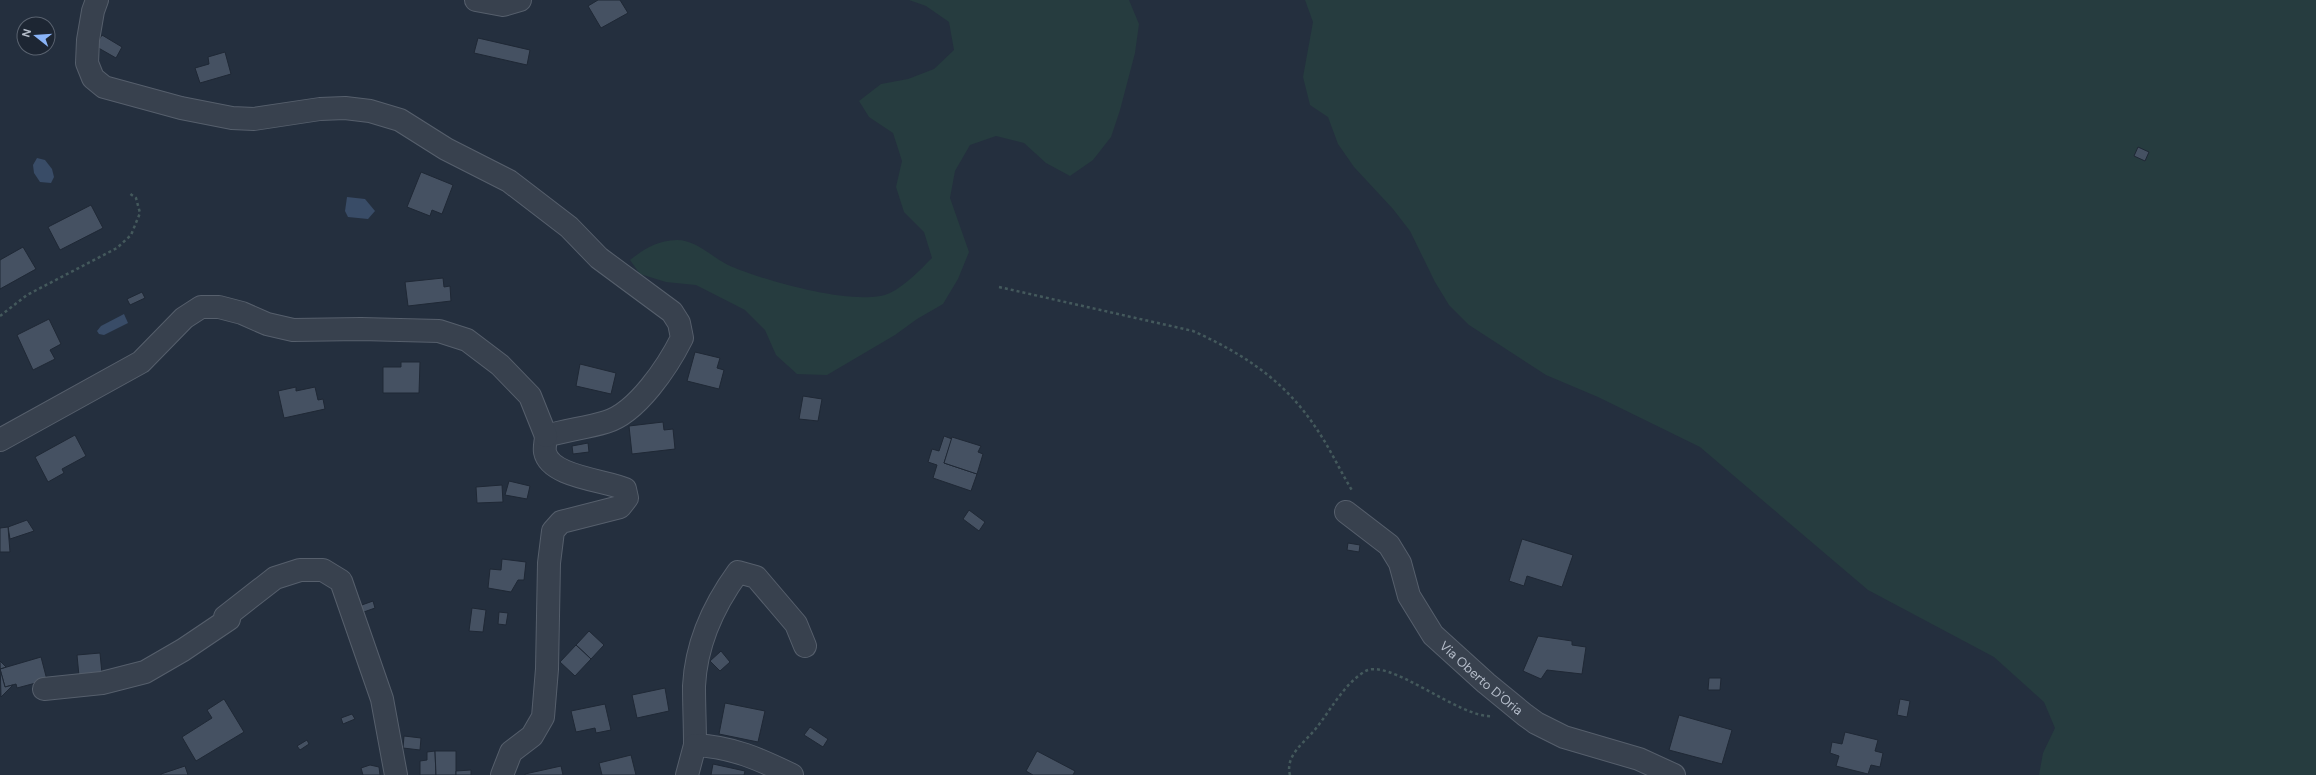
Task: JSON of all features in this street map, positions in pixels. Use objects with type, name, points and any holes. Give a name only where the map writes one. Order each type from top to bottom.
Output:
[{"type":"street","points":[[97,0],[93,11],[88,40],[88,63],[93,78],[104,87],[181,108],[232,118],[254,119],[320,109],[345,108],[370,111],[400,120],[446,149],[509,181],[569,227],[599,258],[672,312],[679,324],[682,338],[657,380],[628,410],[607,422],[546,436]]},
{"type":"street","points":[[476,0],[502,5],[520,0]]},
{"type":"street","points":[[0,440],[141,362],[184,318],[201,307],[219,307],[267,324],[293,330],[361,328],[439,331],[467,340],[500,365],[530,396],[546,436],[545,452],[553,464],[566,472],[624,489],[627,498],[620,507],[561,522],[553,531],[549,563],[547,669],[543,718],[532,736],[511,752],[502,775]]},
{"type":"street","name":"Via Oberto D'Oria","points":[[1351,505],[1389,545],[1400,563],[1409,596],[1433,634],[1486,683],[1536,723],[1564,737],[1639,759],[1674,775]]},
{"type":"street","points":[[44,689],[102,683],[145,672],[183,650],[228,619],[225,617],[275,578],[300,570],[323,570],[340,581],[351,606],[382,699],[396,775]]},
{"type":"street","points":[[687,775],[695,745],[694,685],[704,632],[727,587],[738,572],[756,577],[796,624],[805,646]]},
{"type":"street","points":[[695,745],[714,746],[744,752],[792,775]]},
{"type":"path","points":[[0,316],[27,295],[117,248],[131,235],[140,213],[136,198],[129,193]]},
{"type":"path","points":[[999,287],[1185,329],[1221,344],[1270,375],[1294,397],[1317,429],[1351,505]]},
{"type":"path","points":[[1290,775],[1288,769],[1295,750],[1328,714],[1350,682],[1366,670],[1380,670],[1418,684],[1462,710],[1483,717],[1525,715]]},
{"type":"green space","points":[[909,0],[1129,0],[1139,24],[1135,53],[1120,110],[1111,137],[1093,160],[1070,176],[1046,163],[1024,143],[996,136],[970,145],[955,171],[950,198],[969,252],[958,279],[943,304],[917,319],[895,335],[827,375],[797,374],[776,355],[765,330],[745,310],[696,285],[666,282],[640,274],[630,260],[646,249],[657,244],[677,240],[684,241],[697,246],[728,265],[763,278],[833,295],[856,297],[875,297],[890,293],[902,286],[918,272],[932,258],[924,232],[904,212],[896,187],[902,161],[893,133],[869,117],[859,101],[881,84],[908,79],[934,69],[954,50],[949,22],[926,6]]},
{"type":"green space","points":[[1305,0],[2316,0],[2316,775],[2039,775],[2043,753],[2055,728],[2044,702],[1994,657],[1868,590],[1700,447],[1598,397],[1546,375],[1469,325],[1449,305],[1435,282],[1410,231],[1393,209],[1354,167],[1338,144],[1328,117],[1310,105],[1303,77],[1313,22]]},
{"type":"water","points":[[37,158],[45,160],[52,169],[54,177],[51,183],[40,182],[34,173],[33,165]]},
{"type":"water","points":[[347,197],[365,199],[375,211],[368,219],[348,217],[345,211]]},
{"type":"water","points":[[124,314],[128,323],[104,335],[99,334],[97,331],[101,326]]},
{"type":"building","points":[[598,0],[620,0],[628,13],[601,28],[588,6]]},
{"type":"building","points":[[102,35],[122,47],[116,58],[95,46]]},
{"type":"building","points":[[478,38],[530,50],[527,65],[474,53]]},
{"type":"building","points":[[225,52],[231,74],[200,83],[195,68],[209,64],[208,57]]},
{"type":"building","points":[[2138,147],[2149,152],[2145,161],[2134,156]]},
{"type":"building","points":[[421,172],[453,185],[442,214],[432,210],[430,216],[407,207]]},
{"type":"building","points":[[91,205],[103,228],[60,250],[48,227]]},
{"type":"building","points":[[23,247],[36,269],[0,289],[0,260]]},
{"type":"building","points":[[443,278],[444,287],[450,286],[451,301],[408,306],[405,282]]},
{"type":"building","points":[[142,292],[145,298],[130,305],[127,299]]},
{"type":"building","points":[[49,319],[61,344],[50,350],[55,359],[33,370],[17,335]]},
{"type":"building","points":[[695,352],[720,358],[717,368],[724,370],[719,389],[687,381]]},
{"type":"building","points":[[401,362],[420,362],[419,393],[383,393],[383,367],[401,367]]},
{"type":"building","points":[[580,364],[616,373],[611,394],[576,386]]},
{"type":"building","points":[[296,387],[296,391],[315,387],[318,400],[323,399],[325,409],[284,418],[278,391]]},
{"type":"building","points":[[803,396],[822,399],[818,421],[799,419]]},
{"type":"building","points":[[663,422],[664,430],[673,429],[675,449],[632,454],[629,426]]},
{"type":"building","points":[[75,435],[86,456],[62,469],[64,473],[48,482],[35,457]]},
{"type":"building","points":[[944,436],[952,439],[944,463],[977,474],[971,491],[933,478],[937,465],[928,462],[932,449],[939,451]]},
{"type":"building","points":[[952,437],[981,446],[978,452],[983,454],[977,474],[944,463]]},
{"type":"building","points":[[588,443],[589,452],[573,454],[572,446]]},
{"type":"building","points":[[509,481],[530,486],[527,499],[505,495]]},
{"type":"building","points":[[502,485],[503,502],[477,503],[476,487]]},
{"type":"building","points":[[969,510],[985,522],[979,531],[963,519]]},
{"type":"building","points":[[27,520],[34,531],[10,539],[8,527]]},
{"type":"building","points":[[8,527],[10,552],[0,552],[0,528]]},
{"type":"building","points":[[1522,539],[1573,555],[1562,587],[1527,576],[1524,586],[1509,581]]},
{"type":"building","points":[[1348,543],[1360,545],[1359,552],[1347,550]]},
{"type":"building","points":[[502,559],[526,562],[524,580],[518,580],[511,592],[488,588],[490,569],[501,570]]},
{"type":"building","points":[[373,601],[375,608],[361,613],[359,606]]},
{"type":"building","points":[[472,608],[486,610],[483,632],[469,631]]},
{"type":"building","points":[[499,612],[508,613],[506,625],[498,624]]},
{"type":"building","points":[[589,631],[604,645],[591,659],[576,645]]},
{"type":"building","points":[[1538,636],[1572,641],[1572,645],[1586,647],[1582,674],[1547,670],[1541,679],[1523,671]]},
{"type":"building","points":[[576,645],[591,659],[575,676],[560,662]]},
{"type":"building","points":[[721,651],[730,662],[720,671],[710,661]]},
{"type":"building","points":[[100,653],[102,674],[79,676],[77,655]]},
{"type":"building","points":[[41,657],[47,680],[17,688],[16,684],[5,687],[0,669]]},
{"type":"building","points":[[0,661],[6,667],[0,669]]},
{"type":"building","points":[[0,670],[5,687],[13,685],[1,697]]},
{"type":"building","points":[[1709,678],[1721,678],[1720,690],[1708,690]]},
{"type":"building","points":[[665,688],[669,711],[637,718],[632,695]]},
{"type":"building","points":[[224,699],[244,732],[196,761],[182,737],[212,718],[207,710]]},
{"type":"building","points":[[1900,699],[1910,701],[1907,717],[1897,715]]},
{"type":"building","points":[[725,703],[765,711],[758,742],[719,734]]},
{"type":"building","points":[[605,704],[611,730],[596,733],[595,728],[576,732],[571,711]]},
{"type":"building","points":[[352,714],[355,719],[343,724],[341,718]]},
{"type":"building","points":[[1679,715],[1732,730],[1722,764],[1669,750]]},
{"type":"building","points":[[810,727],[828,739],[823,747],[804,735]]},
{"type":"building","points":[[1845,732],[1878,740],[1875,751],[1883,753],[1880,767],[1871,765],[1868,774],[1836,766],[1839,756],[1830,753],[1832,742],[1842,744]]},
{"type":"building","points":[[404,736],[421,738],[420,750],[403,748]]},
{"type":"building","points":[[307,740],[309,744],[300,750],[297,746]]},
{"type":"building","points":[[435,751],[436,775],[420,775],[420,761],[427,760],[427,752]]},
{"type":"building","points":[[435,751],[456,751],[456,775],[436,775]]},
{"type":"building","points":[[1037,751],[1075,771],[1073,775],[1033,775],[1026,771]]},
{"type":"building","points":[[631,755],[636,775],[602,775],[599,763]]},
{"type":"building","points":[[713,764],[745,771],[744,775],[711,775]]},
{"type":"building","points":[[370,765],[379,767],[380,775],[363,775],[361,768]]},
{"type":"building","points":[[185,766],[188,775],[161,775],[161,774]]},
{"type":"building","points":[[561,766],[563,775],[525,775],[525,774]]},
{"type":"building","points":[[471,770],[471,775],[456,775],[456,771]]}]
